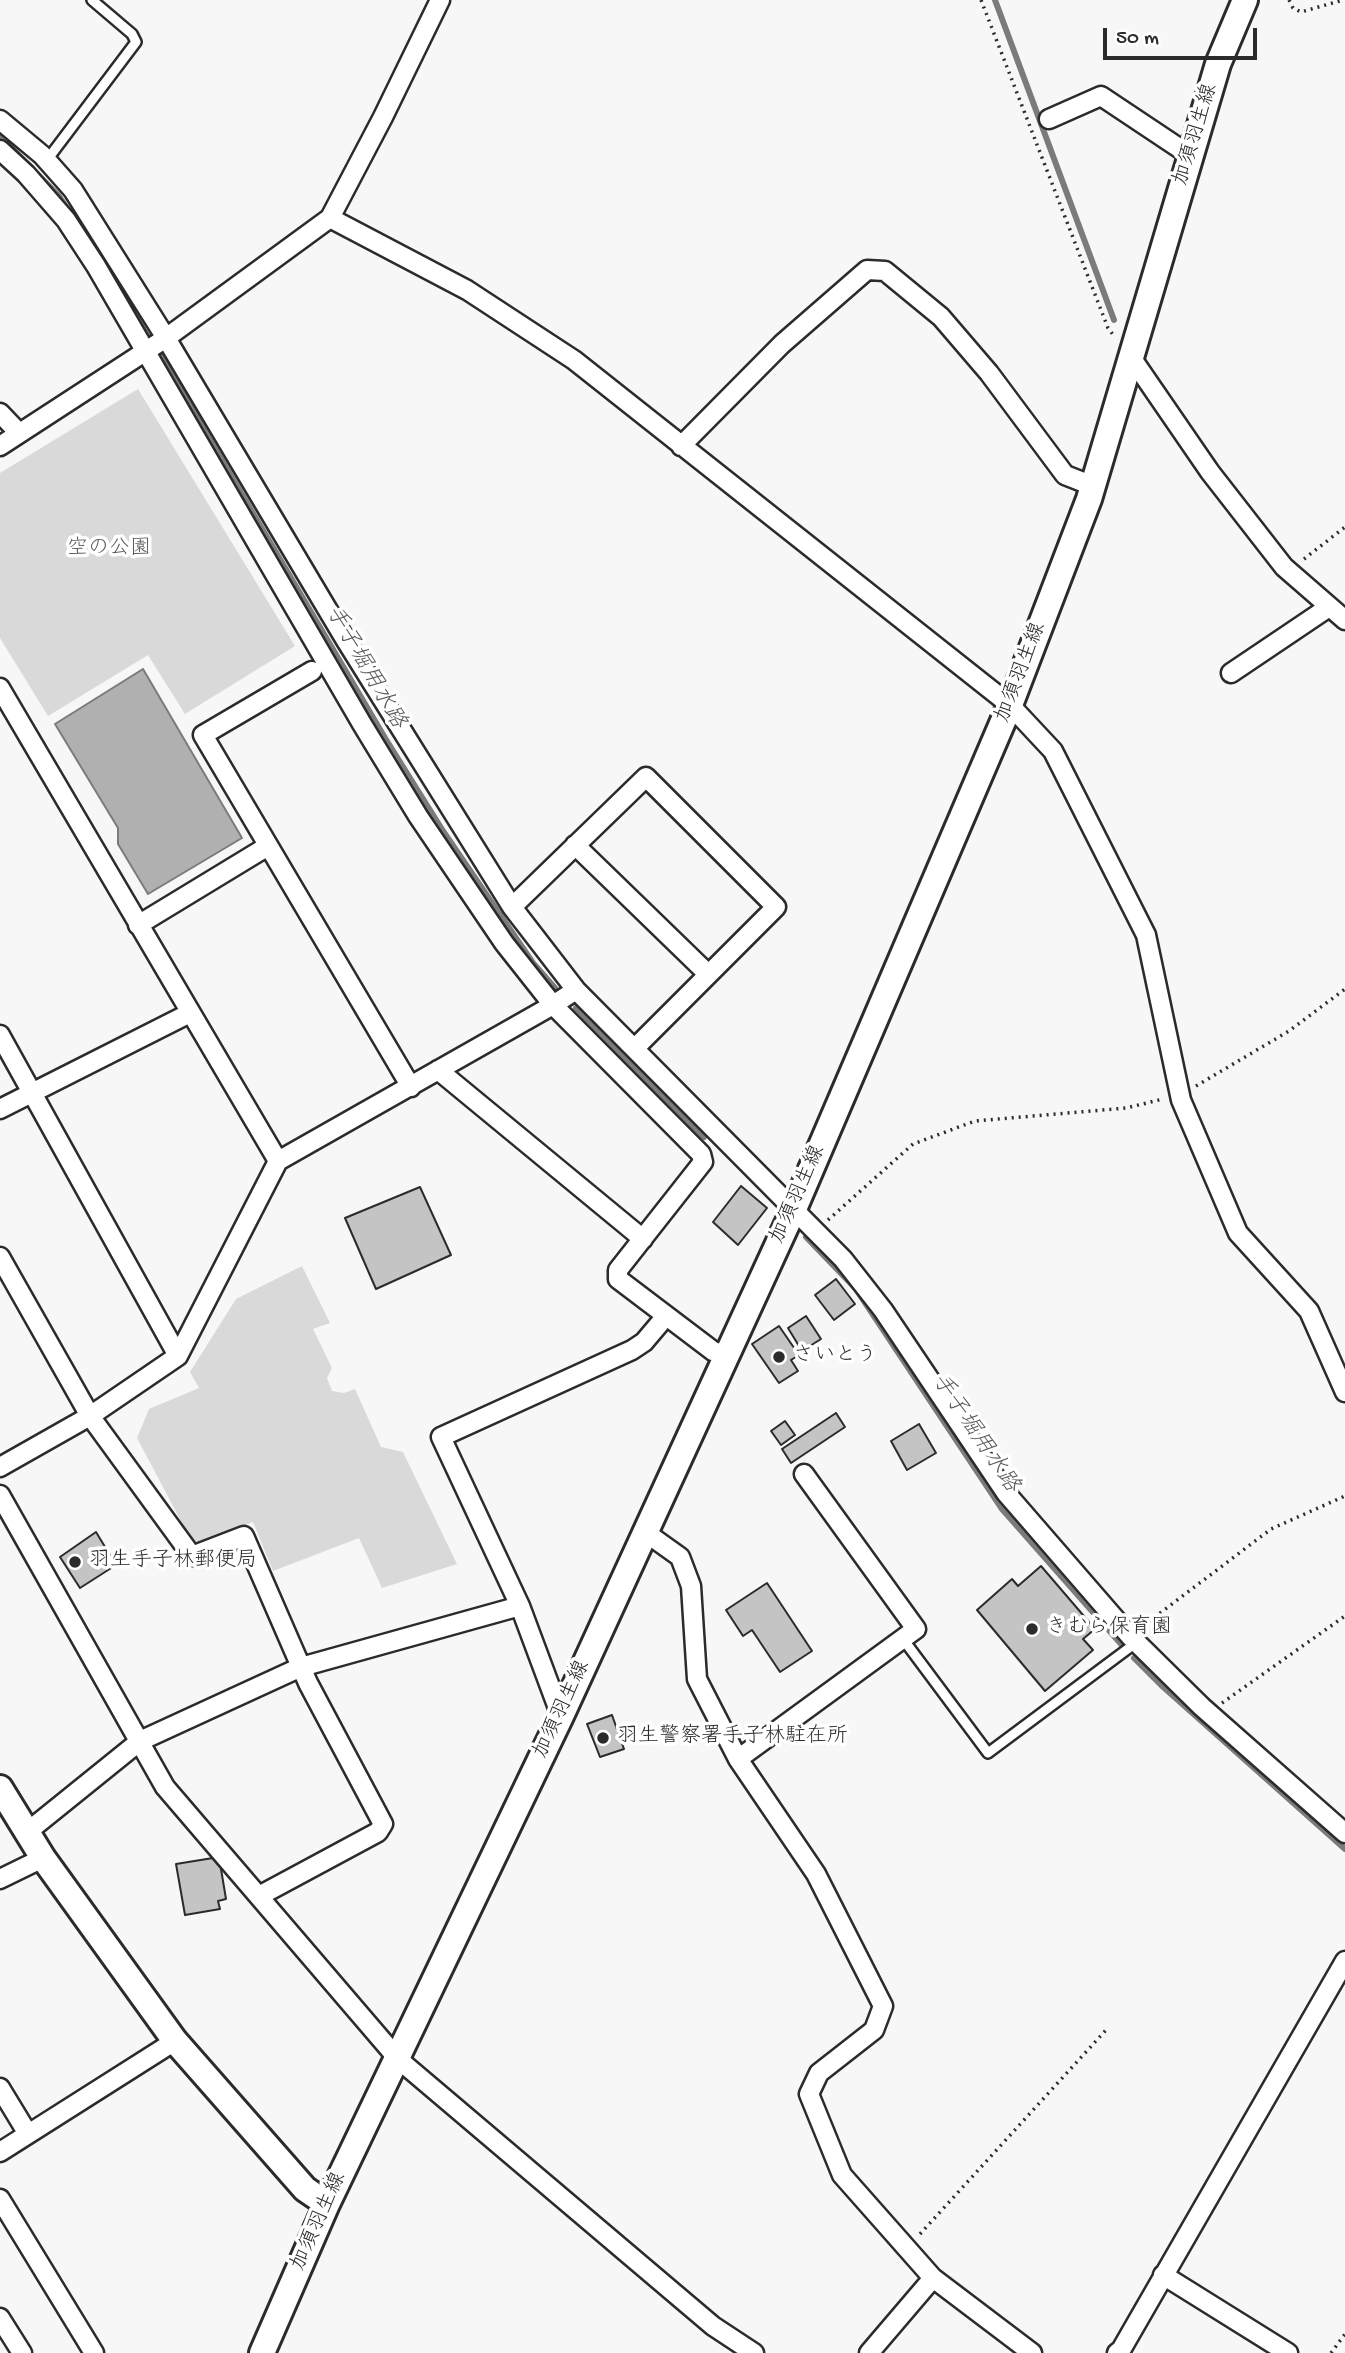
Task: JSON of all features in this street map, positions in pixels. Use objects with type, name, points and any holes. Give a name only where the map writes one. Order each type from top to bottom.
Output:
[{"type":"main road","name":"加須羽生線","points":[[262,2353],[327,2204],[561,1716],[794,1209],[1010,705],[1093,486],[1218,64],[1245,0]]},
{"type":"main road","points":[[0,1788],[43,1858],[175,2041],[305,2189],[327,2204]]},
{"type":"street","points":[[0,446],[166,338],[330,218],[440,0]]},
{"type":"street","points":[[1049,119],[1101,96],[1191,156]]},
{"type":"street","points":[[0,120],[47,160],[74,190],[166,338],[345,639],[512,907],[576,990],[843,1259],[883,1310],[1006,1493],[1133,1639],[1211,1714],[1345,1833]]},
{"type":"street","points":[[0,150],[26,174],[66,220],[96,266],[355,714],[418,816],[504,943],[554,1005],[701,1154],[703,1162],[618,1270],[618,1279],[713,1351],[726,1356]]},
{"type":"street","points":[[330,218],[467,290],[574,360],[1010,705],[1053,751],[1146,935],[1180,1095],[1238,1233],[1309,1311],[1345,1392]]},
{"type":"street","points":[[681,446],[782,344],[867,270],[884,271],[941,317],[989,373],[1065,475],[1093,486]]},
{"type":"street","points":[[1130,357],[1210,472],[1289,571],[1345,620]]},
{"type":"street","points":[[0,413],[19,433]]},
{"type":"street","points":[[1231,673],[1329,607]]},
{"type":"street","points":[[312,671],[203,735],[411,1087]]},
{"type":"street","points":[[0,688],[278,1161]]},
{"type":"street","points":[[512,907],[646,777],[776,907],[635,1048]]},
{"type":"street","points":[[575,845],[708,974]]},
{"type":"street","points":[[138,925],[268,846]]},
{"type":"street","points":[[0,1466],[90,1416],[178,1356],[278,1161],[576,990]]},
{"type":"street","points":[[0,1110],[190,1013]]},
{"type":"street","points":[[0,1035],[178,1356]]},
{"type":"street","points":[[438,1070],[643,1238]]},
{"type":"street","points":[[0,1257],[90,1416],[192,1556],[244,1536],[307,1684],[383,1824],[378,1832],[259,1896]]},
{"type":"street","points":[[561,1716],[520,1606],[441,1437],[632,1350],[645,1342],[666,1316]]},
{"type":"street","points":[[738,1759],[916,1629],[804,1474]]},
{"type":"street","points":[[0,1495],[165,1787],[398,2059],[713,2326],[754,2353]]},
{"type":"street","points":[[645,1532],[680,1558],[691,1586],[697,1679],[738,1759],[816,1874],[883,2006],[874,2030],[819,2073],[809,2094],[842,2175],[933,2278],[1032,2353]]},
{"type":"street","points":[[26,1833],[140,1741],[301,1667],[520,1606]]},
{"type":"street","points":[[0,1879],[43,1858]]},
{"type":"street","points":[[1121,2352],[1345,1961]]},
{"type":"street","points":[[0,2152],[175,2041]]},
{"type":"street","points":[[0,2088],[28,2134]]},
{"type":"street","points":[[0,2199],[94,2353]]},
{"type":"street","points":[[1163,2275],[1288,2353]]},
{"type":"street","points":[[869,2353],[933,2278]]},
{"type":"street","points":[[0,2318],[22,2353]]},
{"type":"lane","points":[[47,160],[136,42],[132,34],[92,0]]},
{"type":"lane","points":[[903,1639],[988,1753],[1133,1639]]},
{"type":"path","points":[[981,0],[1108,328],[1130,357]]},
{"type":"path","points":[[1289,0],[1293,8],[1301,12],[1343,0]]},
{"type":"path","points":[[1289,571],[1345,527]]},
{"type":"path","points":[[816,1231],[913,1144],[975,1121],[1126,1108],[1180,1095],[1289,1031],[1345,989]]},
{"type":"path","points":[[1133,1639],[1271,1529],[1345,1496]]},
{"type":"path","points":[[1211,1714],[1229,1696],[1345,1616]]},
{"type":"path","points":[[907,2249],[1106,2030]]},
{"type":"path","points":[[1331,2353],[1345,2334]]},
{"type":"green space","name":"空の公園","points":[[138,389],[295,646],[185,714],[148,655],[48,716],[0,638],[0,473]]},
{"type":"green space","points":[[302,1266],[330,1323],[313,1329],[332,1368],[327,1378],[332,1391],[344,1393],[355,1389],[381,1447],[403,1452],[457,1564],[382,1588],[359,1538],[273,1571],[253,1522],[199,1542],[191,1540],[137,1438],[149,1409],[199,1388],[190,1372],[236,1299]]},
{"type":"shaded area","points":[[143,669],[242,838],[148,894],[118,844],[118,828],[55,724]]},
{"type":"building","points":[[741,1186],[767,1208],[738,1245],[713,1222]]},
{"type":"building","points":[[420,1187],[451,1255],[376,1289],[345,1218]]},
{"type":"building","points":[[836,1279],[855,1304],[834,1320],[815,1295]]},
{"type":"building","points":[[806,1316],[821,1339],[802,1351],[788,1328]]},
{"type":"building","points":[[779,1326],[799,1355],[791,1360],[798,1371],[779,1383],[752,1344]]},
{"type":"building","points":[[836,1413],[845,1427],[791,1463],[782,1449]]},
{"type":"building","points":[[785,1421],[795,1435],[781,1445],[771,1431]]},
{"type":"building","points":[[919,1424],[936,1453],[907,1470],[891,1441]]},
{"type":"building","points":[[96,1532],[116,1565],[80,1588],[60,1557]]},
{"type":"building","points":[[1041,1566],[1095,1629],[1083,1639],[1093,1650],[1045,1691],[977,1610],[1012,1579],[1018,1586]]},
{"type":"building","points":[[767,1583],[812,1651],[780,1672],[752,1630],[743,1636],[726,1610]]},
{"type":"building","points":[[612,1715],[624,1749],[600,1757],[587,1724]]},
{"type":"building","points":[[219,1857],[226,1899],[218,1901],[220,1909],[185,1915],[176,1864]]},
{"type":"waterway","points":[[995,0],[1114,320]]},
{"type":"waterway","name":"手子堀用水路","points":[[0,136],[58,195],[97,252]]},
{"type":"waterway","name":"手子堀用水路","points":[[119,288],[147,335]]},
{"type":"waterway","name":"手子堀用水路","points":[[160,355],[385,738],[443,831],[533,963],[555,988]]},
{"type":"waterway","name":"手子堀用水路","points":[[576,1008],[704,1137]]},
{"type":"waterway","name":"手子堀用水路","points":[[806,1237],[856,1289],[1002,1509],[1121,1644]]},
{"type":"waterway","name":"手子堀用水路","points":[[1134,1658],[1345,1849]]},
{"type":"place","name":"さいとう","points":[[779,1357]]},
{"type":"place","name":"羽生手子林郵便局","points":[[75,1562]]},
{"type":"place","name":"きむら保育園","points":[[1032,1629]]},
{"type":"place","name":"羽生警察署手子林駐在所","points":[[603,1738]]}]
